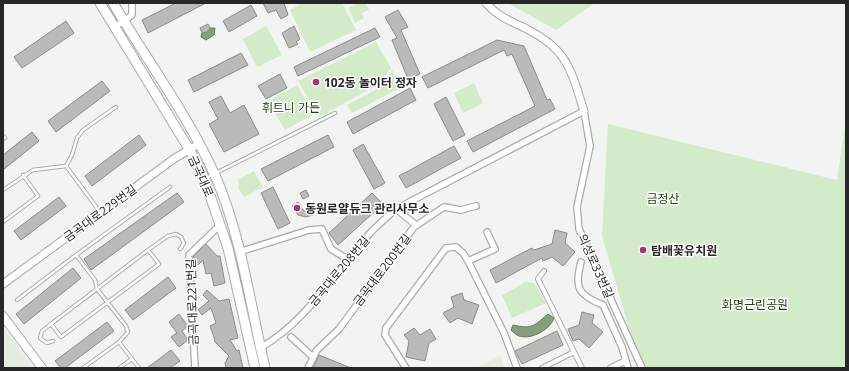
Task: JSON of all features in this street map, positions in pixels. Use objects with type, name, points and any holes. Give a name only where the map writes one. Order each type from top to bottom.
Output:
[{"type":"main road","name":"금곡대로","points":[[100,3],[189,149],[204,178],[221,224],[255,368]]},
{"type":"main road","name":"금곡대로","points":[[114,3],[199,144],[214,174],[232,221],[264,368]]},
{"type":"main road","points":[[3,316],[42,368]]},
{"type":"street","points":[[115,27],[132,15],[132,3]]},
{"type":"street","points":[[486,3],[492,10],[508,21],[545,39],[562,54],[572,71],[584,111]]},
{"type":"street","name":"금곡대로208번길","points":[[260,348],[280,336],[304,313],[371,232],[396,209],[584,111]]},
{"type":"street","name":"의성로33번길","points":[[584,111],[590,146],[576,207],[579,229],[642,368]]},
{"type":"street","name":"금곡대로229번길","points":[[3,284],[189,149],[199,144]]},
{"type":"street","name":"금곡대로200번길","points":[[308,368],[317,350],[339,329],[416,225],[444,207],[461,210],[476,206]]},
{"type":"street","points":[[396,209],[416,225]]},
{"type":"street","name":"금곡대로221번길","points":[[195,368],[188,255],[221,224]]},
{"type":"street","points":[[239,252],[308,230],[322,229],[331,249],[349,260]]},
{"type":"street","points":[[468,262],[495,249],[487,232]]},
{"type":"street","points":[[406,368],[385,335],[386,328],[446,248],[456,247],[463,253],[504,333],[517,368]]},
{"type":"street","points":[[581,262],[577,279],[580,290],[587,299],[602,305],[622,347],[628,368]]},
{"type":"street","points":[[544,271],[538,279],[582,368]]},
{"type":"street","points":[[291,337],[313,357]]},
{"type":"street","points":[[542,368],[574,352]]},
{"type":"street","points":[[611,368],[625,361]]},
{"type":"lane","points":[[66,166],[72,155],[77,138],[84,130],[116,107]]},
{"type":"lane","points":[[204,178],[335,113]]},
{"type":"lane","points":[[3,190],[32,170],[66,166]]},
{"type":"lane","points":[[66,166],[101,212]]},
{"type":"lane","points":[[3,222],[38,196],[23,175]]},
{"type":"lane","points":[[17,300],[76,255],[170,188]]},
{"type":"lane","points":[[53,341],[46,343],[40,338],[42,331],[148,250],[168,236],[176,234],[181,237],[184,243],[180,249]]},
{"type":"lane","points":[[51,324],[62,337],[159,264],[148,250]]},
{"type":"lane","points":[[76,255],[94,280],[97,289],[126,326],[128,332],[119,342],[84,368]]},
{"type":"lane","points":[[119,342],[139,368]]},
{"type":"lane","points":[[119,368],[132,359]]},
{"type":"shaded area","points":[[210,28],[215,28],[214,35],[206,40],[201,37],[202,33],[207,32]]},
{"type":"shaded area","points":[[548,314],[554,318],[549,326],[540,333],[529,337],[524,337],[518,336],[511,330],[513,325],[524,327],[532,326]]},
{"type":"shaded area","points":[[3,327],[34,368],[3,368]]},
{"type":"shaded area","points":[[500,355],[505,368],[476,368]]},
{"type":"green space","points":[[303,3],[342,3],[356,30],[310,52],[290,10]]},
{"type":"green space","points":[[358,3],[366,3],[369,10],[362,13],[364,18],[355,23],[348,8]]},
{"type":"green space","points":[[508,3],[595,3],[556,30]]},
{"type":"green space","points":[[266,26],[282,55],[257,67],[243,39]]},
{"type":"green space","points":[[376,42],[391,68],[381,83],[319,117],[298,81]]},
{"type":"green space","points":[[392,70],[402,87],[352,113],[347,105],[383,86]]},
{"type":"green space","points":[[474,83],[483,103],[463,113],[454,93]]},
{"type":"green space","name":"휘트니 가든","points":[[297,85],[314,114],[285,130],[268,101]]},
{"type":"green space","points":[[846,120],[846,368],[645,368],[633,342],[602,236],[608,124],[837,180]]},
{"type":"green space","points":[[254,171],[263,187],[244,197],[238,188],[238,180]]},
{"type":"green space","points":[[526,282],[534,283],[546,303],[512,318],[502,295]]},
{"type":"building","points":[[176,3],[206,3],[148,33],[142,20]]},
{"type":"building","points":[[263,3],[284,3],[288,15],[281,19],[276,10],[268,13]]},
{"type":"building","points":[[251,5],[257,16],[229,32],[223,21]]},
{"type":"building","points":[[398,10],[408,27],[401,30],[420,74],[408,79],[392,40],[397,38],[385,17]]},
{"type":"building","points":[[66,21],[74,33],[22,68],[14,57]]},
{"type":"building","points":[[208,24],[210,28],[207,32],[202,33],[200,28]]},
{"type":"building","points":[[294,26],[300,39],[296,42],[298,44],[289,48],[282,33]]},
{"type":"building","points":[[375,28],[380,37],[298,76],[294,67]]},
{"type":"building","points":[[497,40],[524,46],[547,100],[550,99],[555,109],[473,152],[467,141],[535,106],[512,54],[507,56],[504,50],[428,88],[422,77]]},
{"type":"building","points":[[241,53],[248,65],[194,92],[188,80]]},
{"type":"building","points":[[280,74],[287,88],[266,99],[258,86]]},
{"type":"building","points":[[102,81],[110,91],[56,132],[48,121]]},
{"type":"building","points":[[410,88],[416,100],[353,134],[347,122]]},
{"type":"building","points":[[221,96],[230,113],[244,105],[259,134],[224,152],[209,124],[218,119],[209,102]]},
{"type":"building","points":[[446,97],[465,135],[453,141],[434,104]]},
{"type":"building","points":[[32,132],[39,141],[3,170],[3,155]]},
{"type":"building","points":[[139,135],[146,145],[92,186],[85,176]]},
{"type":"building","points":[[328,135],[334,147],[268,181],[261,169]]},
{"type":"building","points":[[363,144],[385,183],[374,189],[353,150]]},
{"type":"building","points":[[454,146],[461,158],[406,188],[399,176]]},
{"type":"building","points":[[273,187],[290,223],[278,229],[261,193]]},
{"type":"building","points":[[306,190],[309,196],[303,199],[300,193]]},
{"type":"building","points":[[177,193],[184,202],[91,270],[84,259]]},
{"type":"building","points":[[372,193],[383,204],[338,245],[329,233]]},
{"type":"building","points":[[59,197],[66,206],[21,240],[14,231]]},
{"type":"building","name":"동원로얄듀크 관리사무소","points":[[298,202],[303,210],[313,215],[306,217],[298,215],[292,206]]},
{"type":"building","points":[[555,230],[567,233],[565,243],[575,252],[563,266],[552,257],[543,261],[542,258],[496,283],[490,270],[532,248],[534,250],[552,244]]},
{"type":"building","points":[[206,244],[217,256],[220,256],[225,283],[214,286],[211,273],[206,274],[203,260],[198,265],[193,259],[193,257]]},
{"type":"building","points":[[73,268],[81,278],[24,324],[16,314]]},
{"type":"building","points":[[168,277],[176,288],[133,320],[125,310]]},
{"type":"building","points":[[207,290],[219,301],[229,299],[238,338],[230,340],[237,351],[239,350],[243,368],[226,368],[225,363],[229,356],[214,341],[215,340],[210,326],[216,323],[211,308],[202,315],[198,310],[209,301],[203,295]]},
{"type":"building","points":[[462,293],[464,300],[479,305],[472,324],[458,318],[450,323],[443,313],[454,307],[451,297]]},
{"type":"building","points":[[582,312],[594,315],[592,323],[603,332],[589,348],[579,339],[573,341],[568,329],[579,325]]},
{"type":"building","points":[[179,314],[188,326],[182,331],[188,340],[179,347],[171,337],[177,333],[169,322]]},
{"type":"building","points":[[107,322],[114,331],[65,368],[61,368],[55,361]]},
{"type":"building","points":[[414,328],[420,335],[430,329],[436,339],[429,343],[425,361],[406,357],[409,341],[404,335]]},
{"type":"building","points":[[557,331],[563,345],[522,364],[515,351]]},
{"type":"building","points":[[171,350],[180,361],[170,368],[147,368]]},
{"type":"building","points":[[319,355],[351,368],[313,368]]},
{"type":"place","name":"102동 놀이터 정자","points":[[316,82]]},
{"type":"place","name":"동원로얄듀크 관리사무소","points":[[297,208]]},
{"type":"place","name":"탐배꽃유치원","points":[[643,250]]},
{"type":"park label","name":"금정산","points":[[663,198]]},
{"type":"park label","name":"화명근린공원","points":[[755,304]]}]
